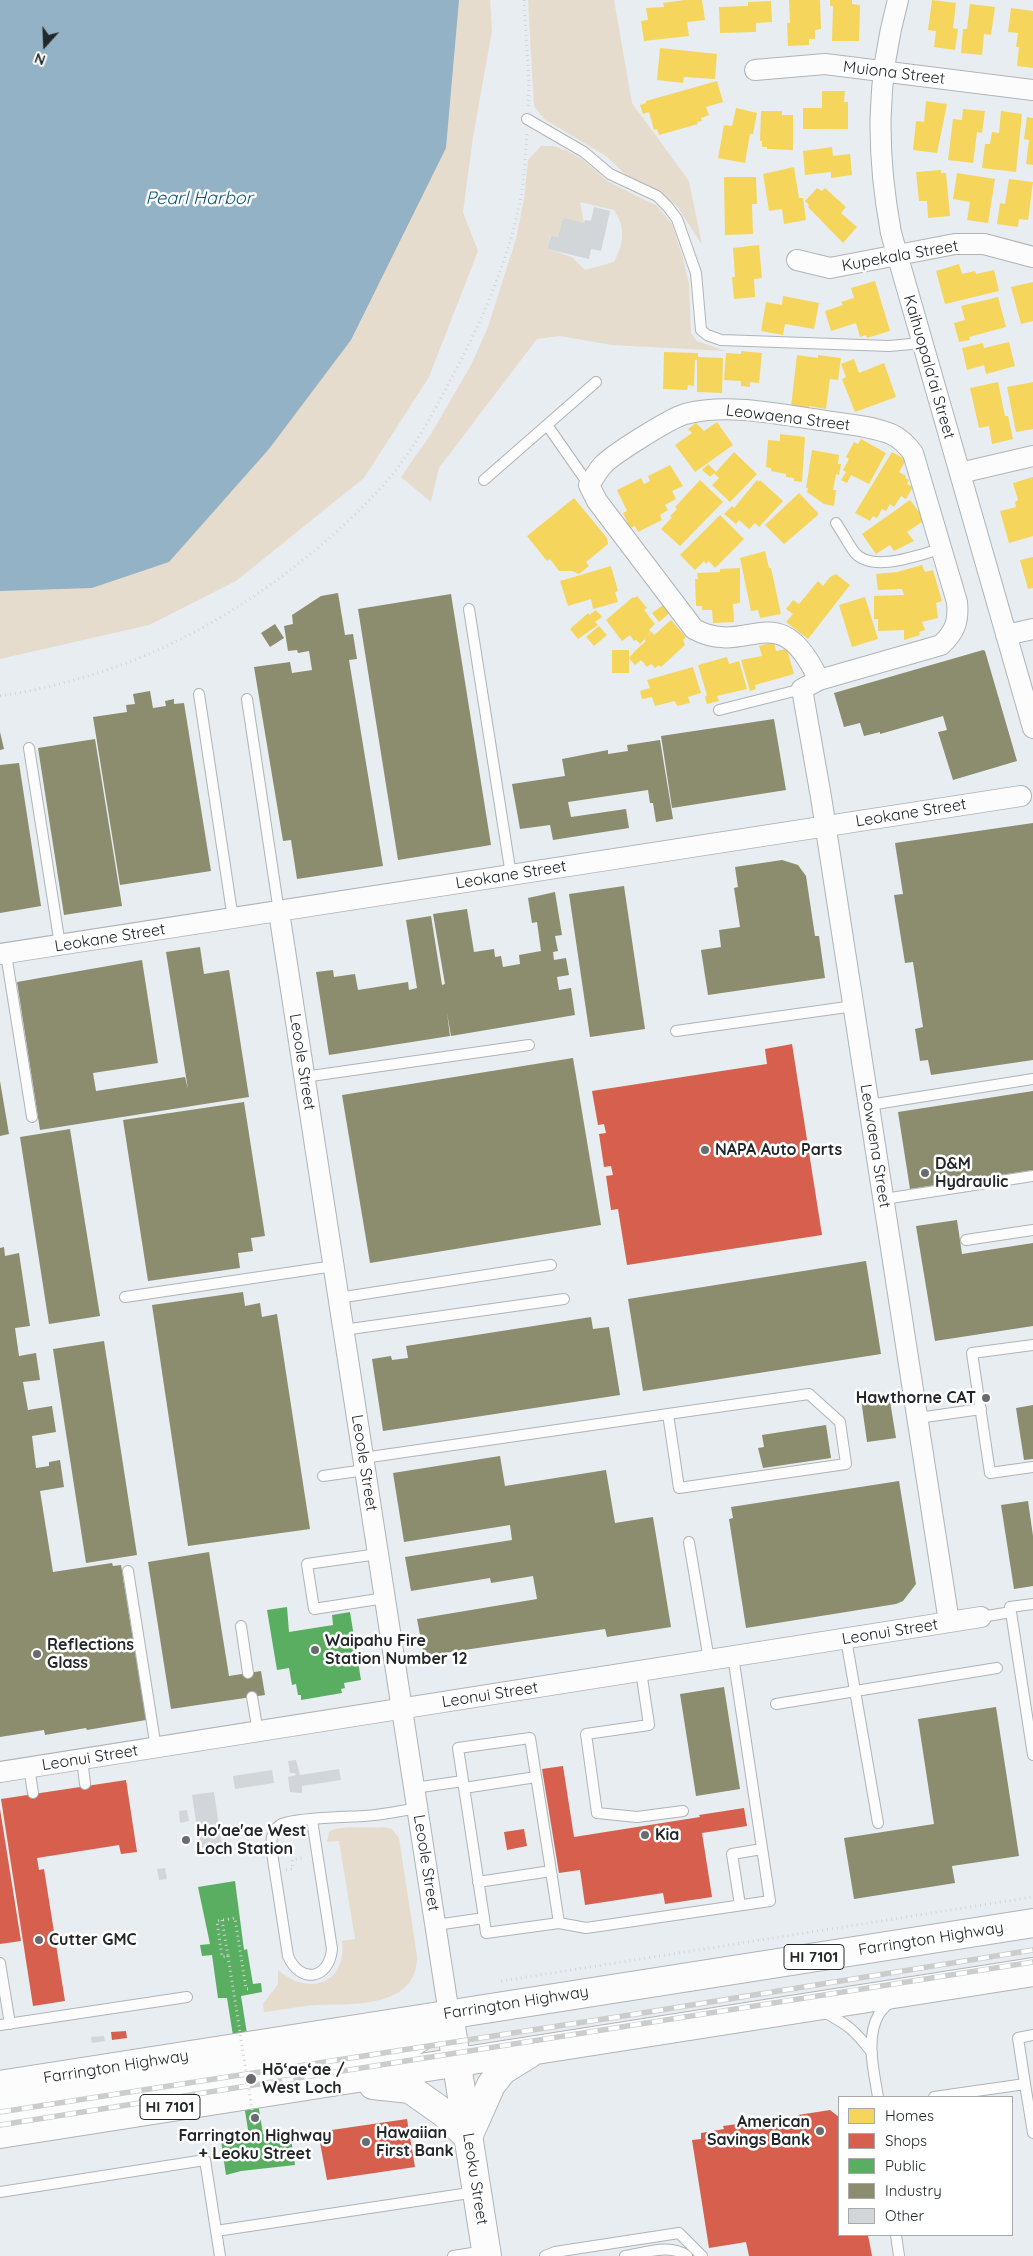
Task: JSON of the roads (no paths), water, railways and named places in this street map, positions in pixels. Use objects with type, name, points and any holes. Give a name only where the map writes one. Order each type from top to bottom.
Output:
[{"type":"main road","name":"Farrington Highway","points":[[0,2084],[1033,1923]]},
{"type":"main road","name":"HI 7101","points":[[0,2134],[1033,1972]]},
{"type":"main road","name":"Leoku Street","points":[[449,2014],[486,2253]]},
{"type":"main road","points":[[0,2114],[34,2102],[335,2057],[411,2043],[438,2026],[449,2014]]},
{"type":"main road","points":[[340,2081],[410,2089],[444,2113],[468,2137],[491,2085],[503,2070],[537,2049]]},
{"type":"street","name":"Kaihuopala'ai Street","points":[[898,0],[883,72],[880,138],[882,172],[891,233],[1033,728]]},
{"type":"street","name":"Muiona Street","points":[[755,70],[825,64],[1033,90]]},
{"type":"street","name":"Kupekala Street","points":[[797,260],[830,268],[955,244],[984,244],[1033,257]]},
{"type":"street","name":"Leowaena Street","points":[[811,685],[941,645],[951,636],[959,617],[957,602],[913,454],[905,443],[893,435],[874,428],[759,412],[707,410],[682,415],[645,435],[602,465],[589,485],[597,501],[694,629],[715,638],[767,632],[781,633],[791,639],[811,662],[811,685],[826,826],[949,1622]]},
{"type":"street","points":[[960,473],[1033,456]]},
{"type":"street","points":[[1006,635],[1033,629]]},
{"type":"street","name":"Leokane Street","points":[[3,954],[1021,796]]},
{"type":"street","name":"Leoole Street","points":[[279,912],[449,2014]]},
{"type":"street","name":"Leonui Street","points":[[0,1772],[981,1617]]},
{"type":"lane","points":[[528,119],[584,152],[622,181],[656,196],[668,207],[677,219],[691,255],[696,273],[701,330],[707,335],[721,340],[889,346],[922,343]]},
{"type":"lane","points":[[484,480],[596,382]]},
{"type":"lane","points":[[546,425],[589,485]]},
{"type":"lane","points":[[836,523],[856,553],[865,560],[886,563],[940,550]]},
{"type":"lane","points":[[470,609],[511,875]]},
{"type":"lane","points":[[719,710],[811,685]]},
{"type":"lane","points":[[199,694],[233,919]]},
{"type":"lane","points":[[247,698],[279,912]]},
{"type":"lane","points":[[28,748],[60,945]]},
{"type":"lane","points":[[3,954],[32,1117]]},
{"type":"lane","points":[[676,1030],[854,1006]]},
{"type":"lane","points":[[304,1077],[529,1045]]},
{"type":"lane","points":[[869,1105],[1033,1080]]},
{"type":"lane","points":[[884,1199],[1033,1176]]},
{"type":"lane","points":[[966,1240],[1033,1230]]},
{"type":"lane","points":[[338,1298],[551,1265]]},
{"type":"lane","points":[[125,1297],[334,1266]]},
{"type":"lane","points":[[343,1330],[564,1299]]},
{"type":"lane","points":[[1033,1344],[972,1353],[990,1473],[1033,1467]]},
{"type":"lane","points":[[323,1476],[364,1464],[668,1414],[809,1394],[840,1422],[846,1464],[679,1488],[668,1414]]},
{"type":"lane","points":[[918,1418],[981,1409]]},
{"type":"lane","points":[[689,1542],[709,1660]]},
{"type":"lane","points":[[378,1554],[307,1564],[314,1609],[385,1598]]},
{"type":"lane","points":[[128,1571],[156,1748]]},
{"type":"lane","points":[[1033,1604],[1010,1607],[1033,1755]]},
{"type":"lane","points":[[981,1617],[1011,1612]]},
{"type":"lane","points":[[241,1626],[248,1673]]},
{"type":"lane","points":[[846,1639],[878,1823]]},
{"type":"lane","points":[[559,1922],[530,1738],[458,1748],[486,1933],[559,1922],[586,1928],[770,1901],[733,1656]]},
{"type":"lane","points":[[776,1704],[997,1668]]},
{"type":"lane","points":[[641,1671],[649,1725],[586,1734],[598,1812],[637,1817],[682,1811]]},
{"type":"lane","points":[[252,1697],[258,1732]]},
{"type":"lane","points":[[82,1759],[86,1784]]},
{"type":"lane","points":[[29,1767],[32,1793]]},
{"type":"lane","points":[[414,1788],[536,1777]]},
{"type":"lane","points":[[312,1820],[332,1949],[331,1960],[326,1968],[312,1975],[298,1972],[292,1966],[288,1956],[272,1853],[271,1838],[274,1830],[281,1824],[334,1816],[366,1816],[418,1808]]},
{"type":"lane","points":[[740,1905],[732,1854],[762,1849]]},
{"type":"lane","points":[[478,1882],[551,1871]]},
{"type":"lane","points":[[436,1925],[484,1918]]},
{"type":"lane","points":[[0,1963],[5,2025],[187,1997]]},
{"type":"lane","points":[[878,2096],[872,2053],[874,2028],[879,2014],[898,1993]]},
{"type":"lane","points":[[814,2006],[846,2023],[856,2032],[872,2053]]},
{"type":"lane","points":[[1033,2036],[1018,2038],[1033,2134]]},
{"type":"lane","points":[[941,2096],[1025,2084]]},
{"type":"lane","points":[[0,2192],[205,2160],[220,2256]]},
{"type":"lane","points":[[216,2231],[477,2192]]},
{"type":"lane","points":[[545,2256],[555,2252],[679,2233],[702,2256]]},
{"type":"lane","points":[[896,2236],[899,2256]]},
{"type":"lane","points":[[625,2256],[671,2249],[680,2251],[687,2256]]},
{"type":"lane","points":[[454,2256],[486,2253]]},
{"type":"water","name":"Pearl Harbor","points":[[0,0],[459,0],[446,148],[351,340],[269,449],[169,562],[92,588],[0,591]]},
{"type":"railway","points":[[0,2112],[636,2014],[1033,1950]]},
{"type":"railway","points":[[0,2125],[1033,1962]]},
{"type":"place","name":"NAPA Auto Parts","points":[[705,1150]]},
{"type":"place","name":"D&M Hydraulic","points":[[925,1173]]},
{"type":"place","name":"Hawthorne CAT","points":[[986,1398]]},
{"type":"place","name":"Waipahu Fire Station Number 12","points":[[315,1650]]},
{"type":"place","name":"Reflections Glass","points":[[37,1654]]},
{"type":"place","name":"Kia","points":[[645,1835]]},
{"type":"place","name":"Ho'ae'ae West Loch Station","points":[[186,1840]]},
{"type":"place","name":"Cutter GMC","points":[[39,1940]]},
{"type":"place","name":"Hō‘ae‘ae / West Loch","points":[[251,2079]]},
{"type":"place","name":"Farrington Highway + Leoku Street","points":[[255,2118]]},
{"type":"place","name":"American Savings Bank","points":[[820,2131]]},
{"type":"place","name":"Hawaiian First Bank","points":[[366,2142]]}]
